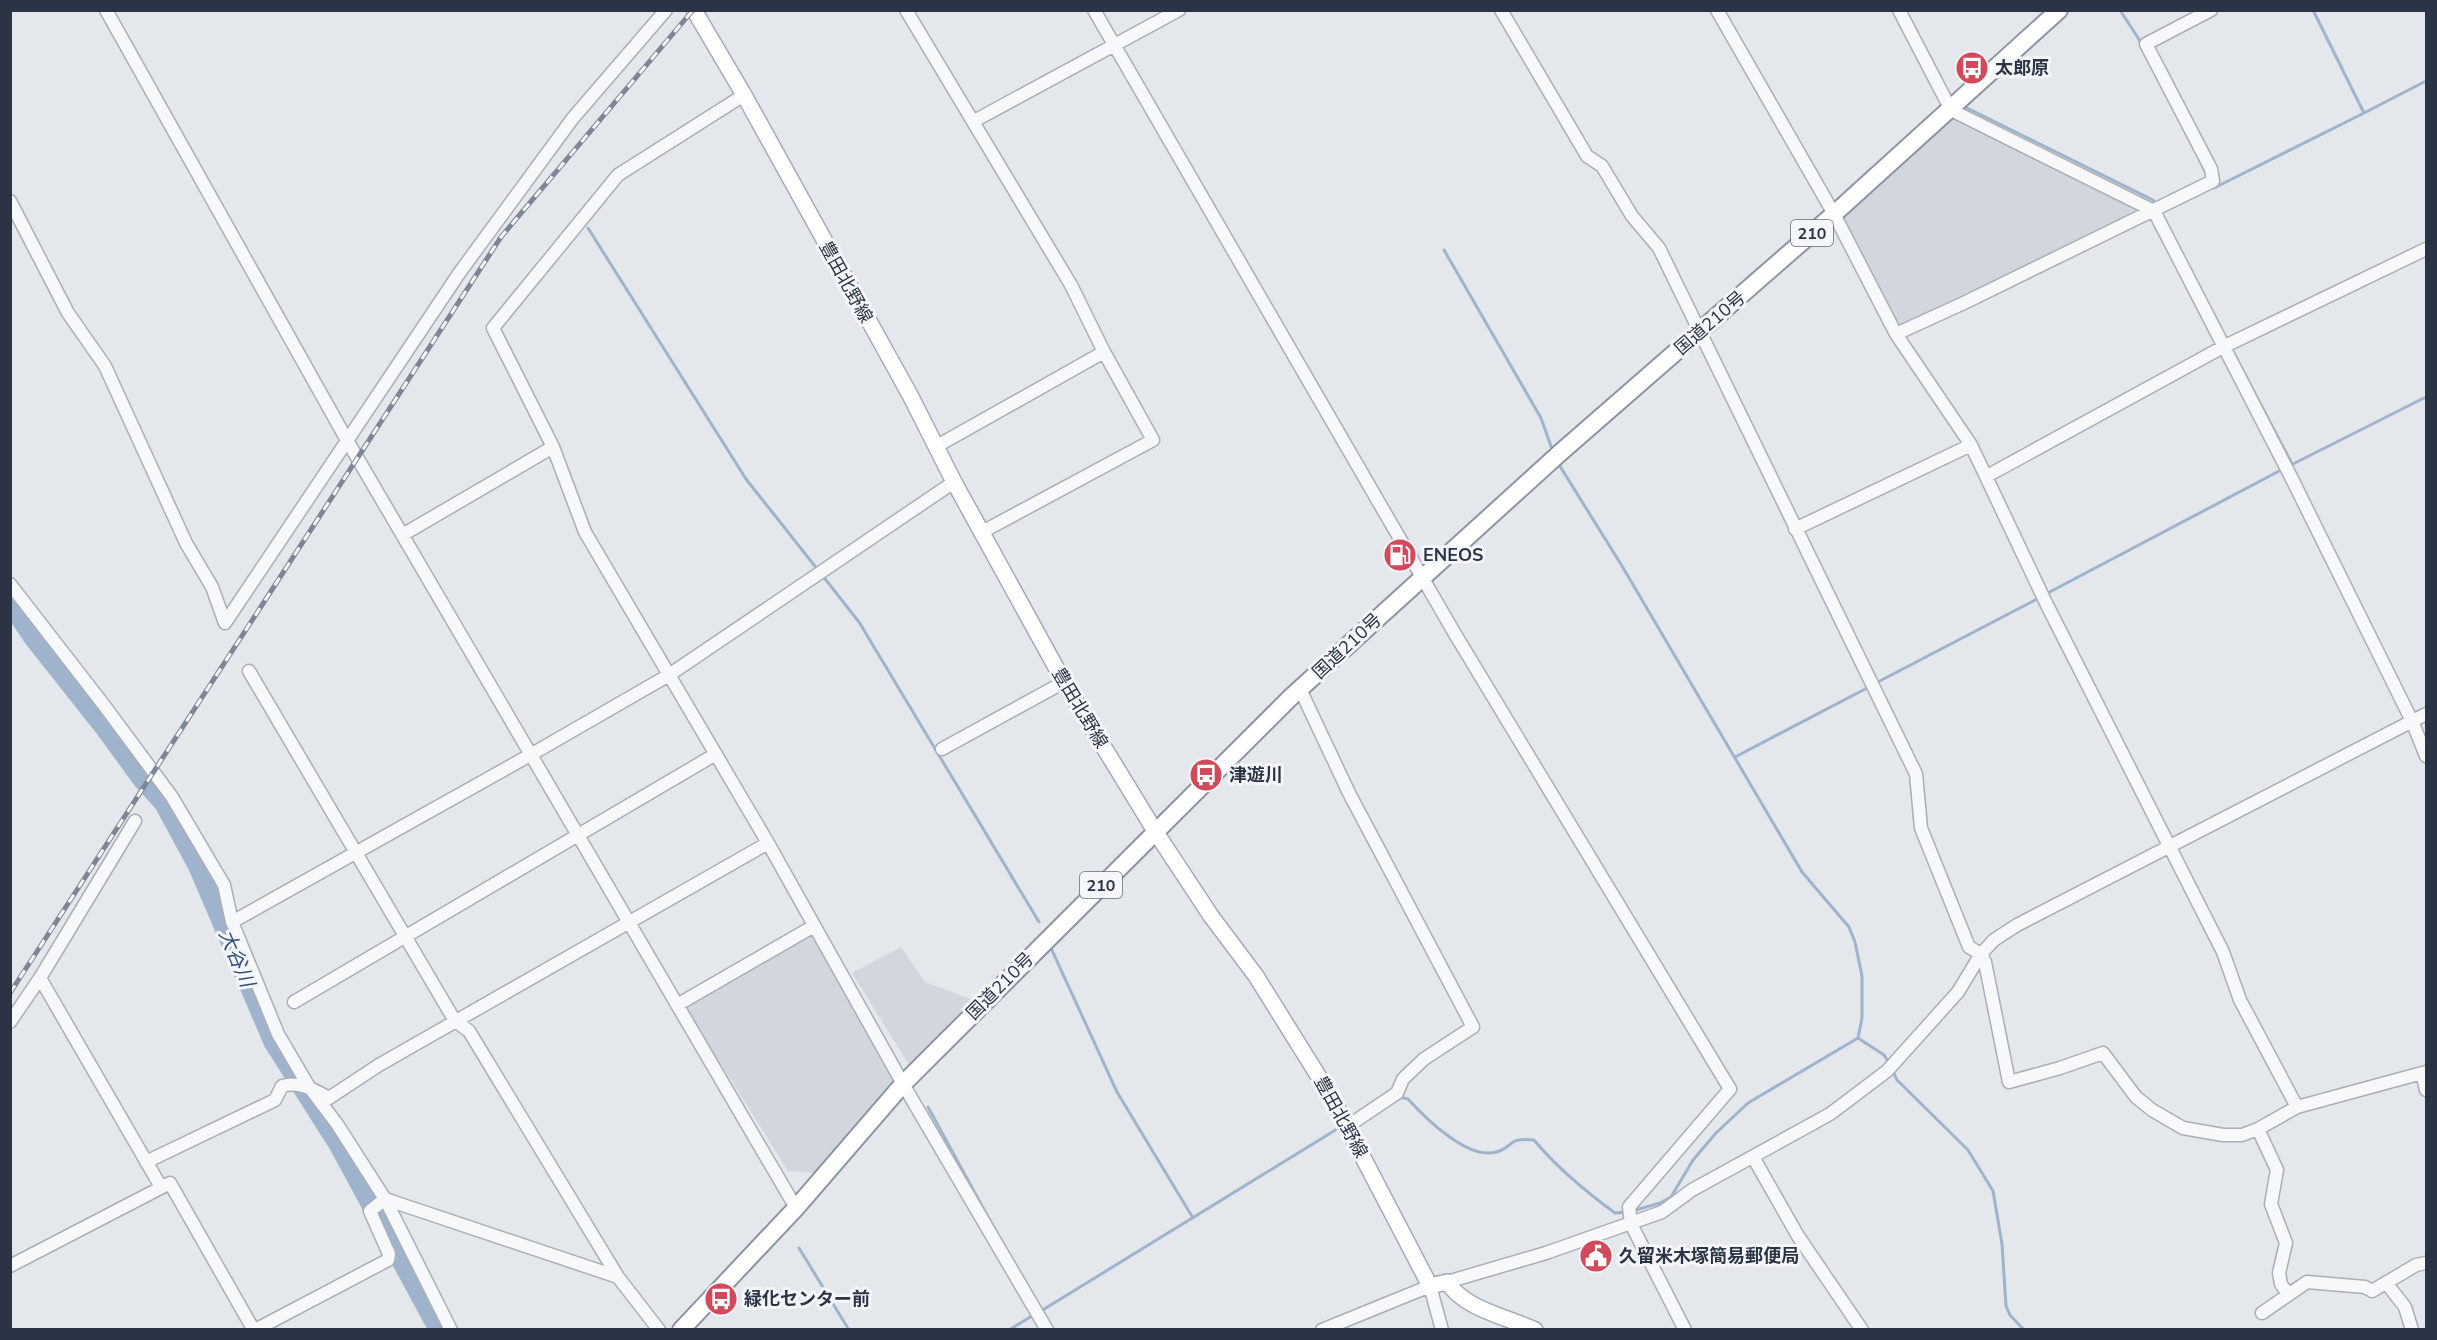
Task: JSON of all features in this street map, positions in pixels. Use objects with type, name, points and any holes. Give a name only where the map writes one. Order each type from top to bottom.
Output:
[{"type":"highway","name":"国道210号","points":[[681,1329],[796,1208],[903,1084],[1300,688],[1546,465],[1951,110],[2059,10]]},
{"type":"main road","name":"豊田北野線","points":[[694,10],[744,95],[1064,682],[1155,831],[1211,916],[1256,976],[1332,1098],[1430,1286]]},
{"type":"main road","points":[[1430,1286],[1447,1282],[1454,1292],[1477,1307],[1535,1329]]},
{"type":"street","points":[[106,10],[348,442],[404,534],[796,1208]]},
{"type":"street","points":[[10,201],[68,313],[105,366],[186,543],[212,587],[225,622],[460,272],[573,118],[666,10]]},
{"type":"street","points":[[906,10],[1071,285],[1104,352],[1153,440],[981,532]]},
{"type":"street","points":[[1094,10],[1422,577],[1730,1089],[1629,1206],[1631,1224],[1684,1329]]},
{"type":"street","points":[[974,121],[1179,10]]},
{"type":"street","points":[[1501,10],[1587,156],[1602,166],[1632,216],[1659,248],[1916,774],[1921,828],[1969,947],[1981,954],[1985,962],[2008,1082],[2103,1053],[2136,1096],[2152,1110],[2183,1128],[2223,1135],[2242,1135],[2258,1129],[2297,1107],[2424,1072],[2427,1090]]},
{"type":"street","points":[[1717,10],[1834,214],[1896,334],[1971,446],[1987,476],[2046,603],[2223,952],[2240,1000],[2297,1107]]},
{"type":"street","points":[[1899,10],[1951,110],[2154,211],[2412,721],[2427,756]]},
{"type":"street","points":[[1896,334],[2213,181],[2211,169],[2146,44],[2211,10]]},
{"type":"street","points":[[744,95],[618,175],[493,328],[553,447],[585,532],[768,843],[903,1084],[1047,1329]]},
{"type":"street","points":[[1987,476],[2223,347],[2427,249]]},
{"type":"street","points":[[936,446],[1104,352]]},
{"type":"street","points":[[1795,529],[1971,446]]},
{"type":"street","points":[[404,534],[553,447]]},
{"type":"street","points":[[232,922],[669,675],[954,482]]},
{"type":"street","points":[[10,584],[172,797],[224,885],[232,922],[278,1034],[309,1087],[337,1124],[385,1199],[452,1329]]},
{"type":"street","points":[[249,671],[455,1021],[469,1031],[618,1277],[659,1329]]},
{"type":"street","points":[[942,748],[1064,682]]},
{"type":"street","points":[[1300,688],[1349,792],[1473,1027],[1424,1059],[1403,1079],[1397,1093],[1348,1126]]},
{"type":"street","points":[[1447,1282],[1546,1253],[1662,1212],[1692,1190],[1830,1114],[1887,1071],[1958,992],[1981,954],[1994,940],[2017,925],[2427,714]]},
{"type":"street","points":[[294,1002],[716,754]]},
{"type":"street","points":[[10,1022],[40,978],[135,821]]},
{"type":"street","points":[[329,1098],[379,1065],[768,843]]},
{"type":"street","points":[[677,1005],[814,926]]},
{"type":"street","points":[[40,978],[161,1187]]},
{"type":"street","points":[[146,1162],[275,1101],[282,1086],[289,1084],[309,1087],[329,1098],[337,1124]]},
{"type":"street","points":[[2258,1129],[2277,1170],[2271,1204],[2286,1243],[2279,1273],[2281,1284],[2288,1294]]},
{"type":"street","points":[[1753,1157],[1798,1236],[1862,1329]]},
{"type":"street","points":[[10,1266],[170,1183],[252,1327],[257,1329],[388,1260],[389,1254],[370,1210],[385,1199]]},
{"type":"street","points":[[385,1199],[618,1277]]},
{"type":"street","points":[[2262,1312],[2307,1282],[2365,1287],[2372,1291],[2387,1284],[2416,1264],[2427,1263]]},
{"type":"street","points":[[2387,1284],[2405,1307],[2412,1329]]},
{"type":"street","points":[[1322,1329],[1430,1286],[1442,1329]]},
{"type":"shaded area","points":[[1951,110],[2154,211],[1896,334],[1834,214]]},
{"type":"shaded area","points":[[813,932],[896,1082],[814,1173],[788,1171],[685,1007]]},
{"type":"shaded area","points":[[901,947],[925,982],[976,1001],[911,1068],[852,973]]},
{"type":"waterway","points":[[2120,10],[2142,44]]},
{"type":"waterway","points":[[2313,10],[2364,113],[2426,81]]},
{"type":"waterway","points":[[1965,107],[2153,200],[2157,206]]},
{"type":"waterway","points":[[2212,185],[2214,188],[2364,113]]},
{"type":"waterway","points":[[2196,152],[2206,173]]},
{"type":"waterway","points":[[588,228],[746,479],[818,570]]},
{"type":"waterway","points":[[1444,250],[1541,418],[1553,452]]},
{"type":"waterway","points":[[2231,348],[2292,464]]},
{"type":"waterway","points":[[2289,466],[2426,397]]},
{"type":"waterway","points":[[1558,463],[1622,566],[1802,872],[1849,927],[1855,942],[1862,976],[1862,1018],[1858,1038],[1748,1103],[1716,1133],[1693,1160],[1671,1197],[1660,1203],[1632,1211]]},
{"type":"waterway","points":[[2044,595],[2283,469]]},
{"type":"waterway","points":[[822,575],[859,622],[1039,922]]},
{"type":"waterway","points":[[1874,684],[2039,598]]},
{"type":"waterway","name":"大谷川","points":[[10,603],[33,637],[143,780],[164,803],[198,866],[274,1043],[339,1145],[439,1330]]},
{"type":"waterway","points":[[1735,757],[1869,687]]},
{"type":"waterway","points":[[1051,948],[1117,1092],[1193,1218]]},
{"type":"waterway","points":[[1858,1038],[1884,1055],[1889,1063]]},
{"type":"waterway","points":[[1892,1069],[1897,1080],[1968,1150],[1993,1191],[2002,1244],[2006,1306],[2010,1315],[2024,1330]]},
{"type":"waterway","points":[[1399,1097],[1408,1099],[1436,1127],[1473,1150],[1485,1153],[1496,1152],[1515,1141],[1534,1140],[1562,1170],[1593,1196],[1615,1213],[1626,1212]]},
{"type":"waterway","points":[[928,1107],[1000,1239]]},
{"type":"waterway","points":[[1041,1311],[1342,1126]]},
{"type":"waterway","points":[[799,1248],[849,1330]]},
{"type":"waterway","points":[[1009,1330],[1035,1314]]},
{"type":"railway","points":[[10,993],[501,237],[693,10]]},
{"type":"place","name":"太郎原","points":[[1972,68]]},
{"type":"place","name":"ENEOS","points":[[1400,555]]},
{"type":"place","name":"津遊川","points":[[1206,775]]},
{"type":"place","name":"久留米木塚簡易郵便局","points":[[1596,1256]]},
{"type":"place","name":"緑化センター前","points":[[721,1299]]}]
